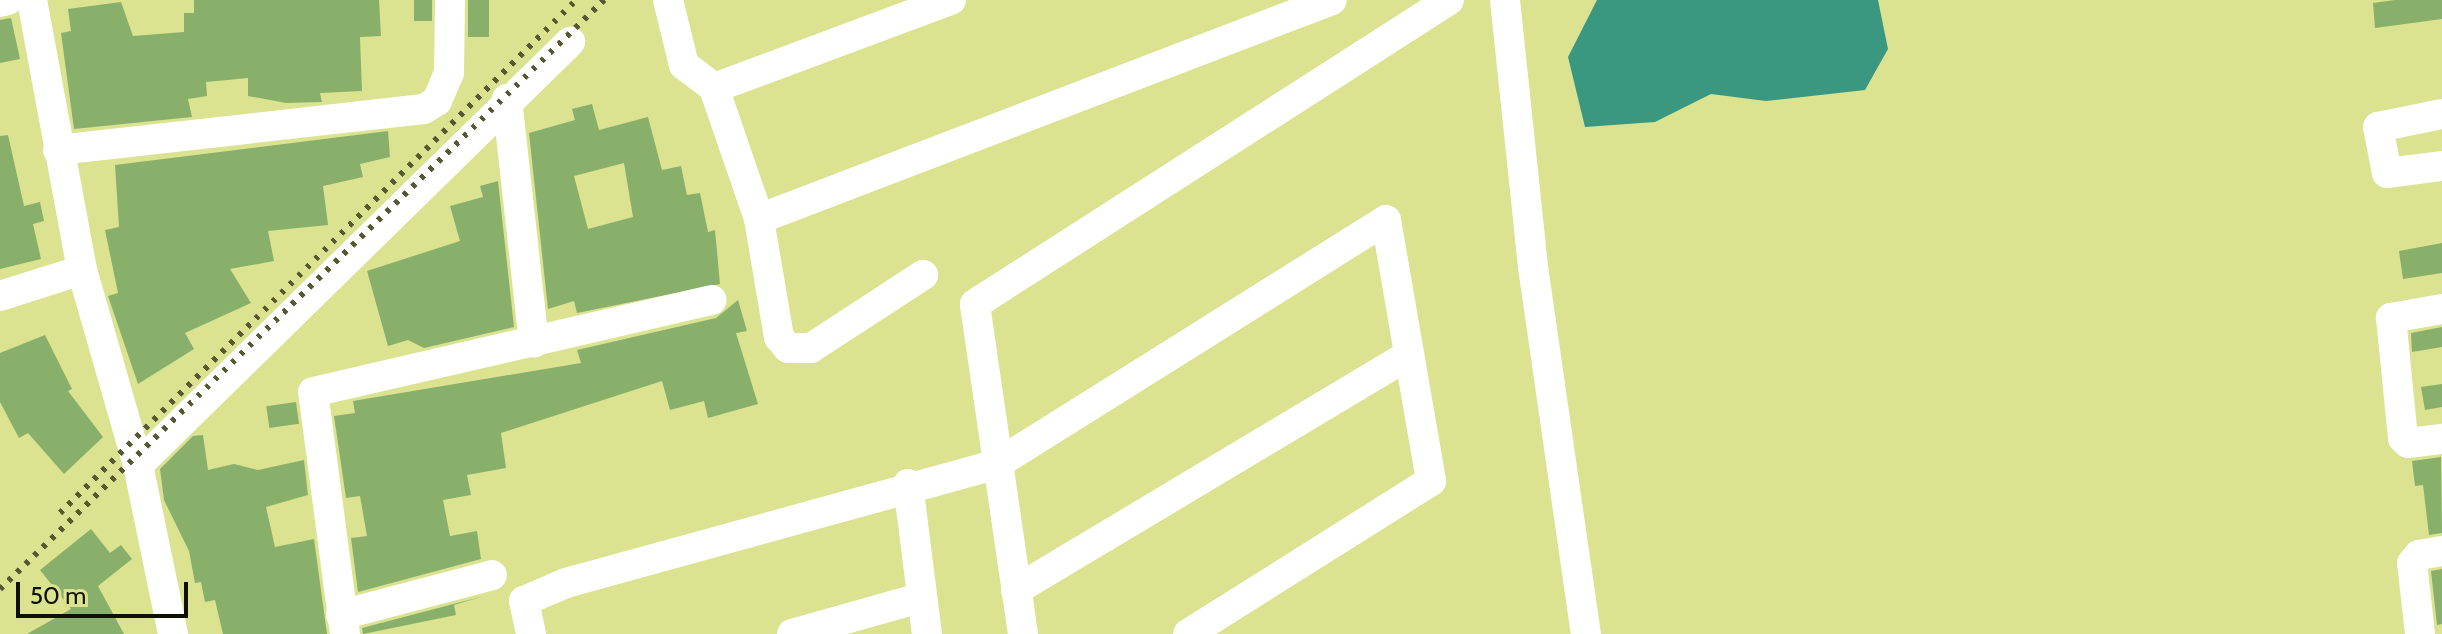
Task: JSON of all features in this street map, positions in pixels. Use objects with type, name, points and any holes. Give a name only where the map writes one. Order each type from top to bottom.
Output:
[{"type":"street","points":[[0,2],[8,0]]},
{"type":"street","points":[[32,0],[82,270],[138,465],[173,634]]},
{"type":"street","points":[[58,150],[424,109],[437,101],[449,73],[450,0]]},
{"type":"street","points":[[668,0],[684,65],[714,88],[759,219],[779,337],[795,351],[811,348],[923,275]]},
{"type":"street","points":[[714,88],[951,0]]},
{"type":"street","points":[[759,219],[1332,0]]},
{"type":"street","points":[[1023,634],[975,304],[1449,0]]},
{"type":"street","points":[[1505,0],[1533,267],[1586,634]]},
{"type":"street","points":[[138,465],[337,275],[507,99],[570,42]]},
{"type":"street","points":[[507,99],[534,343]]},
{"type":"street","points":[[2442,114],[2378,124],[2387,173],[2442,166]]},
{"type":"street","points":[[531,634],[524,601],[566,583],[908,484],[997,464],[1386,220],[1431,481],[1188,634]]},
{"type":"street","points":[[0,296],[82,270]]},
{"type":"street","points":[[492,575],[343,625],[313,392],[712,300]]},
{"type":"street","points":[[2442,309],[2391,318],[2403,438],[2442,439]]},
{"type":"street","points":[[1016,590],[1409,355]]},
{"type":"street","points":[[908,484],[920,598],[927,634]]},
{"type":"street","points":[[2420,634],[2412,563],[2419,555],[2442,551]]},
{"type":"street","points":[[792,634],[920,598]]},
{"type":"water","points":[[1597,0],[1878,0],[1888,49],[1865,90],[1766,101],[1711,94],[1655,122],[1585,127],[1568,57]]},
{"type":"building","points":[[194,0],[379,0],[381,36],[360,37],[362,91],[320,93],[322,102],[286,103],[248,96],[248,78],[206,82],[207,96],[188,99],[192,117],[74,129],[61,33],[71,31],[68,9],[121,2],[133,36],[184,32],[184,13],[194,13]]},
{"type":"building","points":[[414,0],[432,0],[432,21],[414,21]]},
{"type":"building","points":[[468,0],[489,0],[489,37],[468,37]]},
{"type":"building","points":[[2442,0],[2442,19],[2375,28],[2373,3]]},
{"type":"building","points":[[11,18],[20,59],[0,63],[0,20]]},
{"type":"building","points":[[592,104],[599,130],[648,117],[662,170],[681,166],[687,195],[700,193],[708,232],[715,230],[720,284],[577,313],[574,301],[548,309],[529,133],[575,120],[572,109]],"holes":[[[624,163],[633,217],[588,229],[574,176]]]},
{"type":"building","points":[[388,131],[390,157],[360,164],[363,177],[323,186],[328,225],[268,231],[274,261],[230,269],[251,303],[185,333],[194,349],[138,384],[108,296],[118,293],[105,230],[119,227],[115,165]]},
{"type":"building","points":[[8,135],[24,206],[40,202],[44,221],[33,224],[41,259],[0,269],[0,136]]},
{"type":"building","points":[[498,181],[514,327],[424,348],[408,340],[388,346],[367,271],[460,241],[450,206],[483,197],[480,186]]},
{"type":"building","points":[[2442,243],[2442,273],[2403,279],[2399,251]]},
{"type":"building","points":[[738,300],[747,331],[736,333],[758,404],[708,418],[704,401],[670,410],[662,381],[501,433],[506,468],[467,475],[471,495],[443,500],[450,536],[477,531],[481,559],[358,592],[351,538],[367,536],[360,496],[346,498],[334,416],[355,413],[353,401],[581,363],[577,350],[716,318]]},
{"type":"building","points":[[2442,327],[2442,347],[2412,352],[2411,333]]},
{"type":"building","points":[[45,335],[72,389],[68,391],[103,437],[64,474],[28,433],[19,438],[0,402],[0,353]]},
{"type":"building","points":[[2442,384],[2442,407],[2425,410],[2421,387]]},
{"type":"building","points":[[296,402],[299,424],[269,428],[266,406]]},
{"type":"building","points":[[203,435],[208,470],[234,464],[258,470],[304,460],[308,495],[266,507],[275,547],[314,539],[327,634],[223,634],[215,600],[205,602],[201,582],[195,583],[189,551],[164,500],[160,469],[193,436]]},
{"type":"building","points":[[2441,457],[2442,533],[2429,535],[2423,485],[2415,486],[2412,461]]},
{"type":"building","points":[[91,529],[110,553],[121,545],[132,559],[98,586],[124,634],[27,634],[71,609],[40,570]]},
{"type":"building","points":[[2442,569],[2442,624],[2437,625],[2431,571]]},
{"type":"building","points":[[484,596],[454,605],[456,615],[363,634],[362,628]]},
{"type":"railway","points":[[60,513],[576,0]]},
{"type":"railway","points":[[0,589],[604,0]]}]
